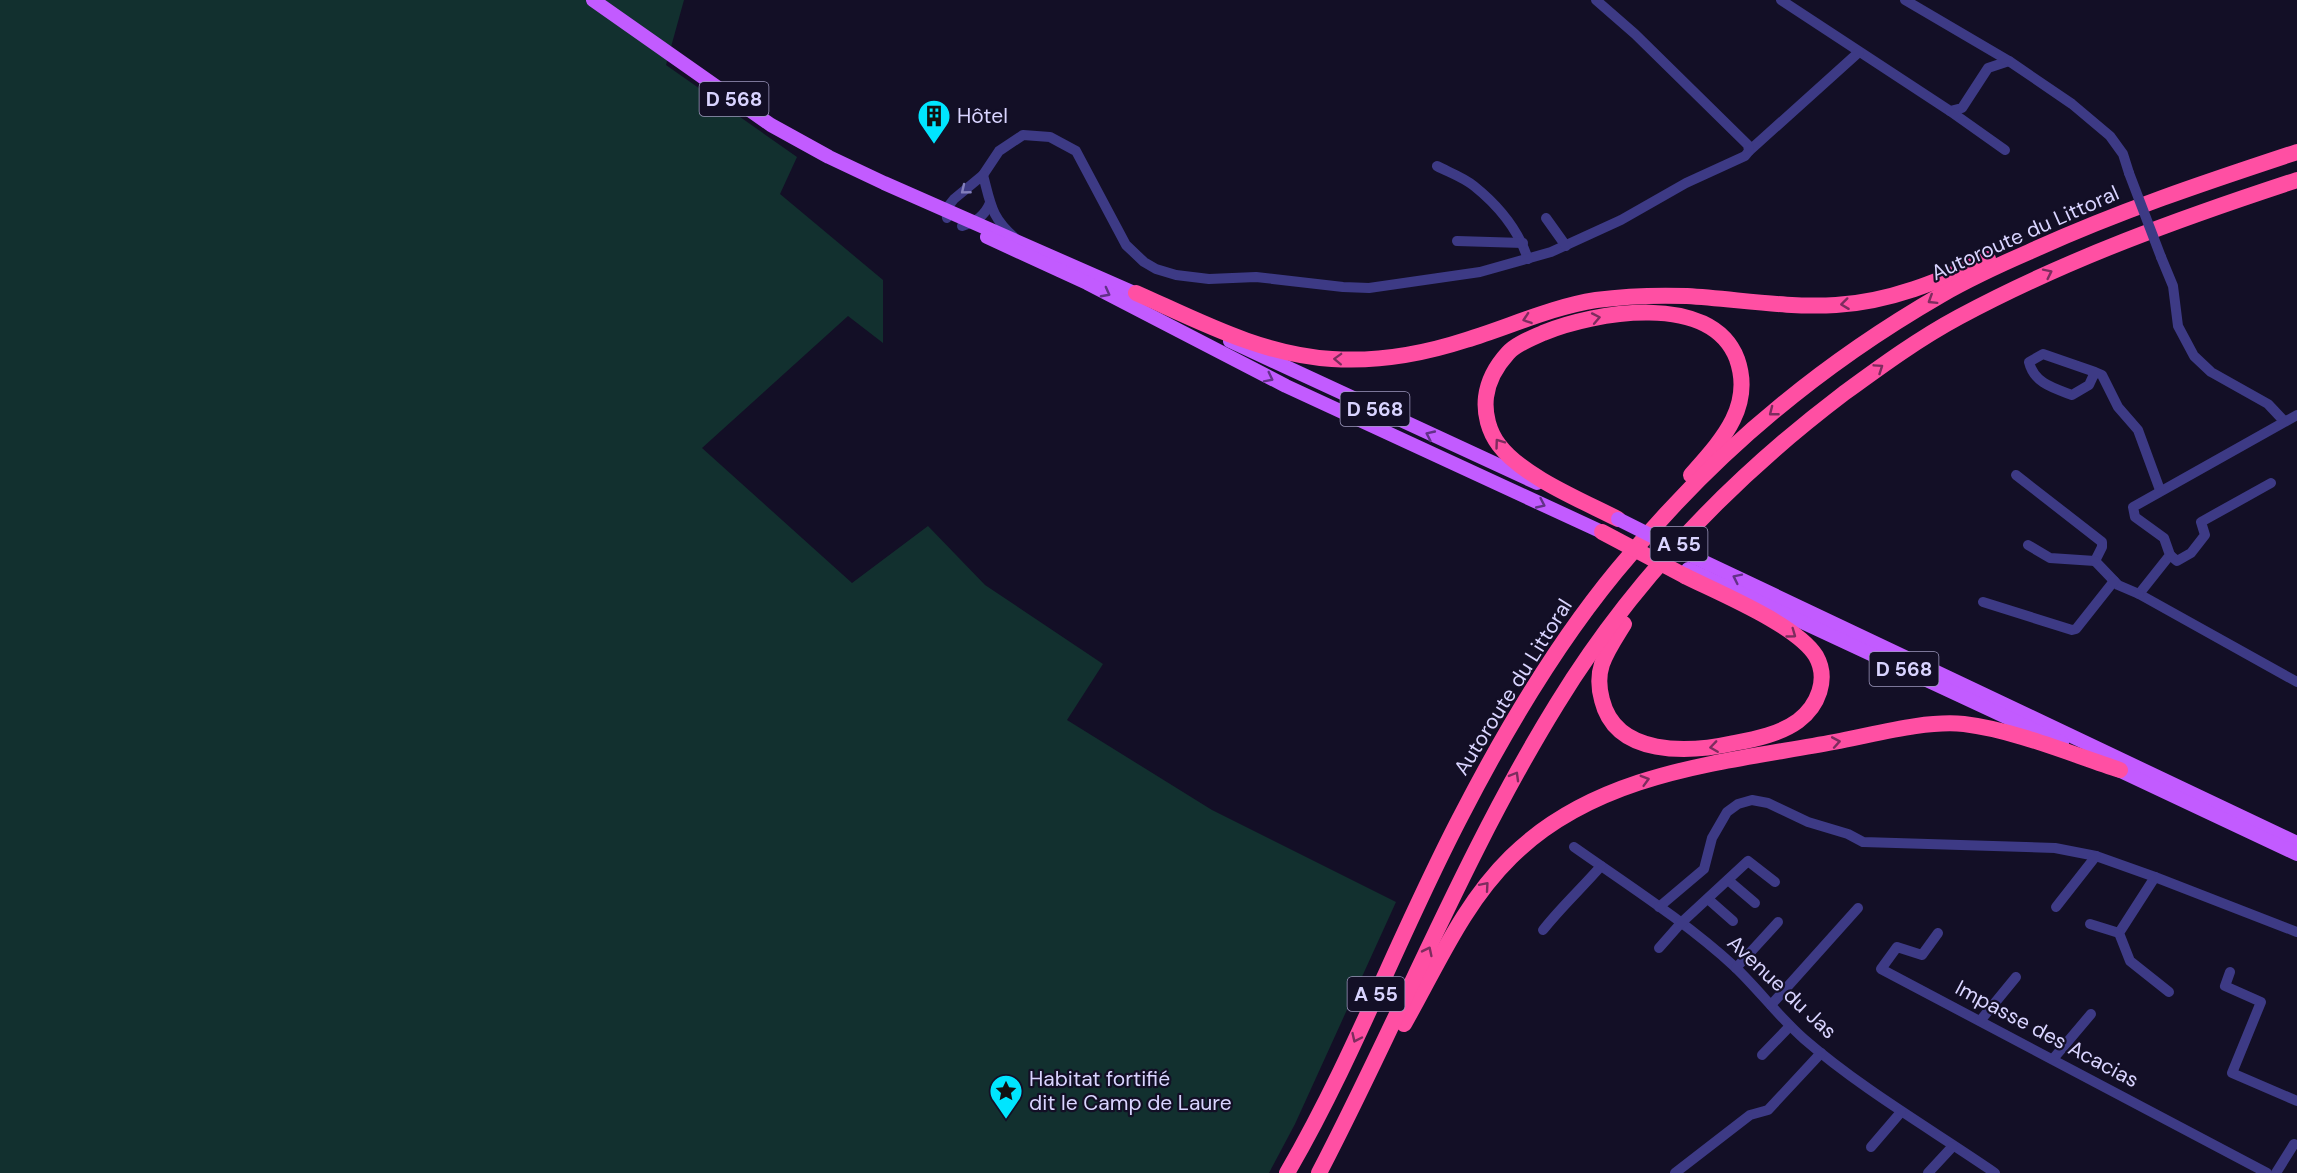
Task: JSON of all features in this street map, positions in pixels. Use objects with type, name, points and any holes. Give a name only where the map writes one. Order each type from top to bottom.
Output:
[{"type":"highway","points":[[1136,293],[1250,343],[1302,356],[1333,359],[1376,359],[1417,354],[1566,306],[1597,300],[1644,296],[1686,296],[1794,305],[1837,305],[1879,300],[1941,280],[2110,208],[2175,186],[2297,151]]},
{"type":"highway","name":"Autoroute du Littoral","points":[[1287,1173],[1341,1069],[1462,814],[1549,665],[1629,555],[1694,484],[1760,422],[1794,395],[1856,350],[1942,294],[2003,264],[2122,213],[2297,151]]},
{"type":"highway","name":"A 55","points":[[1319,1173],[1511,783],[1558,703],[1598,643],[1645,583],[1694,527],[1752,469],[1807,422],[1856,385],[1956,319],[2064,265],[2204,210],[2297,180]]},
{"type":"highway","points":[[1462,814],[1506,726],[1571,619],[1626,547],[1719,441],[1739,410],[1743,392],[1736,357],[1723,337],[1696,320],[1672,314],[1645,313],[1600,316],[1560,326],[1532,338],[1509,352],[1494,372],[1487,390],[1487,418],[1491,432],[1499,445],[1510,458],[1537,476],[1617,519]]},
{"type":"highway","points":[[1598,530],[1690,567],[1776,622],[1810,649],[1816,657],[1822,680],[1813,706],[1799,720],[1762,737],[1716,747],[1656,748],[1634,740],[1616,727],[1604,709],[1599,689],[1602,665],[1632,611],[1688,541],[1775,456],[1856,385]]},
{"type":"highway","points":[[1319,1173],[1418,1000],[1458,924],[1480,891],[1512,856],[1565,814],[1612,791],[1683,771],[1930,726],[1961,724],[1992,729],[2120,770]]},
{"type":"main road","name":"D 568","points":[[593,0],[771,125],[829,157],[1087,283],[1286,386],[1598,530]]},
{"type":"main road","name":"D 568","points":[[968,224],[1018,240],[1136,293],[1248,350],[1617,519],[1690,567],[2297,855]]},
{"type":"main road","name":"D 568","points":[[1690,567],[2297,843]]},
{"type":"street","points":[[1596,0],[1635,34],[1748,145],[1749,151]]},
{"type":"street","points":[[1781,0],[1950,111],[2005,150]]},
{"type":"street","points":[[1905,0],[2009,61],[2072,104],[2110,136],[2123,154],[2173,286],[2178,326],[2194,356],[2211,372],[2268,404],[2284,421]]},
{"type":"street","points":[[946,214],[954,199],[983,175],[999,151],[1023,135],[1050,137],[1076,151],[1126,245],[1144,262],[1156,269],[1176,275],[1209,279],[1256,278],[1370,288],[1480,272],[1566,246],[1621,220],[1686,183],[1745,156],[1859,52]]},
{"type":"street","points":[[1950,111],[1962,108],[1988,68],[2009,61]]},
{"type":"street","points":[[1437,166],[1472,184],[1508,220],[1523,243],[1528,259]]},
{"type":"street","points":[[983,175],[992,211],[1000,225],[1018,240]]},
{"type":"street","points":[[968,224],[986,214],[990,203]]},
{"type":"street","points":[[1546,218],[1566,246]]},
{"type":"street","points":[[1457,241],[1523,243]]},
{"type":"street","points":[[2095,372],[2089,385],[2072,395],[2051,388],[2032,375],[2029,362],[2043,354],[2095,372],[2102,375],[2118,407],[2138,430],[2160,490]]},
{"type":"street","points":[[2271,483],[2201,522],[2205,535],[2191,553],[2177,561],[2170,555],[2164,538],[2135,517],[2133,507],[2160,490],[2297,415]]},
{"type":"street","points":[[2016,476],[2102,542],[2095,561]]},
{"type":"street","points":[[2028,545],[2050,558],[2095,561],[2118,585],[2139,594],[2297,682]]},
{"type":"street","points":[[2139,594],[2170,555]]},
{"type":"street","points":[[1983,602],[2072,630],[2076,629],[2114,581]]},
{"type":"street","points":[[1659,907],[1704,868],[1712,838],[1727,812],[1738,804],[1752,800],[1768,803],[1808,822],[1848,834],[1863,842],[2055,848],[2096,856],[2297,932]]},
{"type":"street","name":"Avenue du Jas","points":[[1574,847],[1681,923],[1736,968],[1790,1026],[1821,1053],[1901,1112],[1953,1146],[1979,1169],[1995,1173]]},
{"type":"street","points":[[2056,907],[2096,856]]},
{"type":"street","points":[[1659,948],[1681,923],[1748,861],[1775,882]]},
{"type":"street","points":[[1543,930],[1563,905],[1601,866]]},
{"type":"street","points":[[2120,933],[2155,877]]},
{"type":"street","points":[[1728,880],[1755,903]]},
{"type":"street","points":[[1708,899],[1733,921]]},
{"type":"street","points":[[1771,1005],[1858,908]]},
{"type":"street","points":[[1736,968],[1778,922]]},
{"type":"street","points":[[2090,924],[2120,933]]},
{"type":"street","name":"Impasse des Acacias","points":[[1938,933],[1922,955],[1897,947],[1881,969],[2267,1173]]},
{"type":"street","points":[[2120,933],[2130,961],[2169,992]]},
{"type":"street","points":[[2230,972],[2225,987],[2261,1002],[2232,1073],[2297,1101]]},
{"type":"street","points":[[1980,1021],[2016,977]]},
{"type":"street","points":[[2053,1059],[2091,1014]]},
{"type":"street","points":[[1762,1055],[1790,1026]]},
{"type":"street","points":[[1675,1173],[1750,1115],[1768,1110],[1821,1053]]},
{"type":"street","points":[[1871,1147],[1901,1112]]},
{"type":"street","points":[[2276,1173],[2294,1144]]},
{"type":"street","points":[[1928,1173],[1953,1146]]},
{"type":"green space","points":[[0,0],[684,0],[666,65],[797,157],[780,194],[883,280],[883,343],[848,316],[702,448],[852,583],[928,526],[985,585],[1103,664],[1067,720],[1212,810],[1396,902],[1295,1124],[1269,1173],[0,1173]]},
{"type":"place","name":"Hôtel","points":[[934,145]]},
{"type":"place","name":"Habitat fortifié dit le Camp de Laure","points":[[1006,1120]]}]
